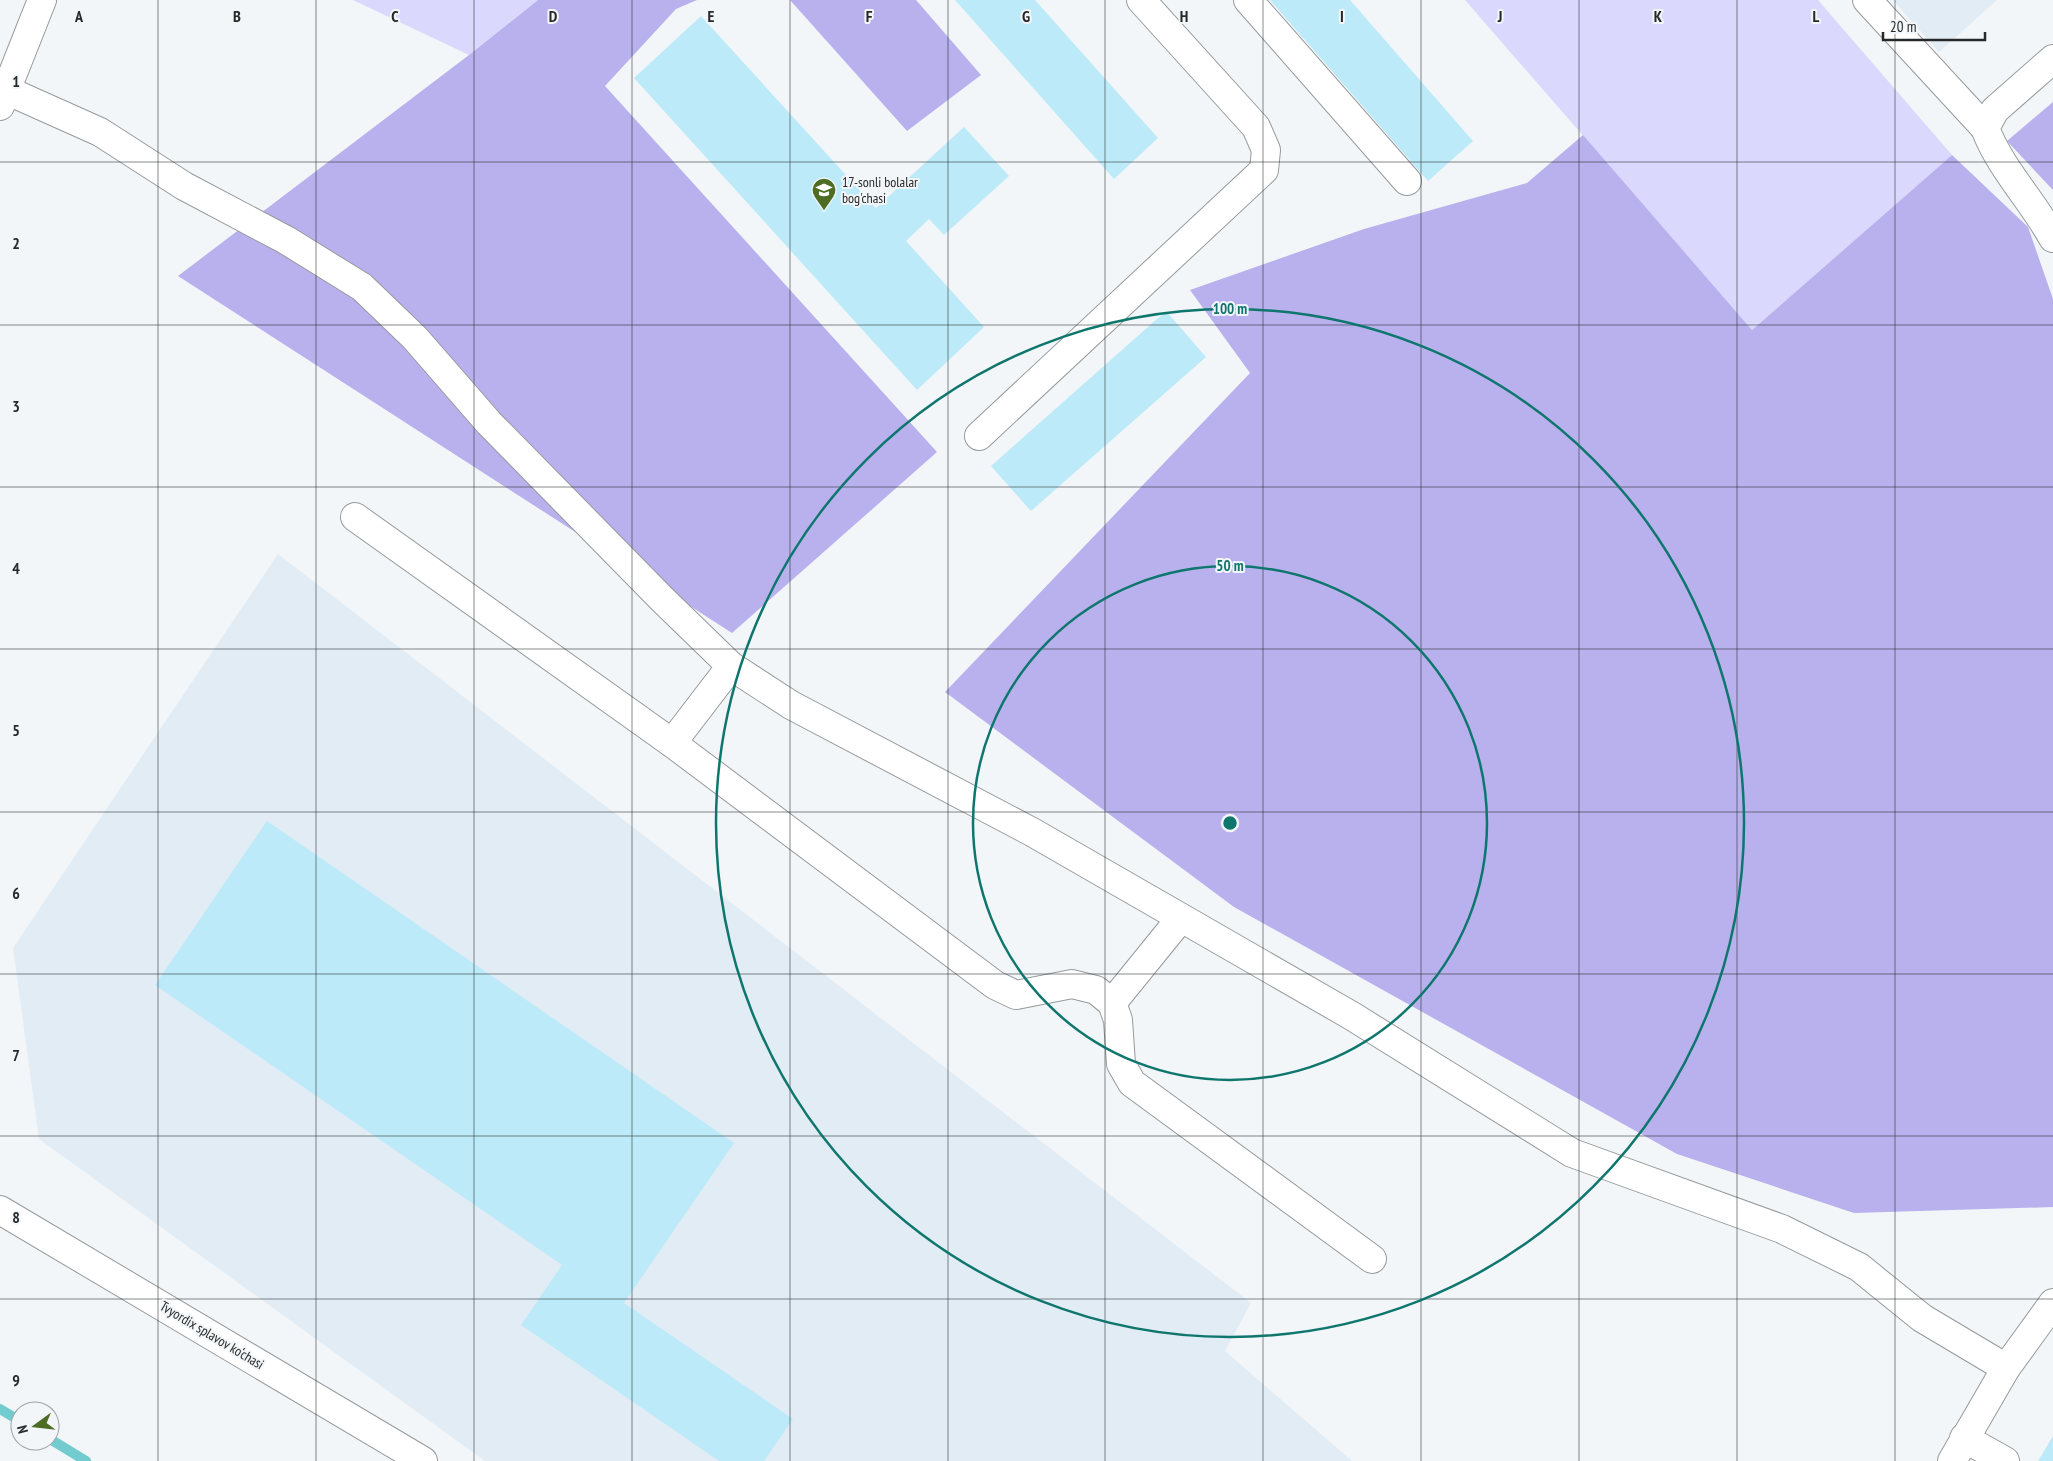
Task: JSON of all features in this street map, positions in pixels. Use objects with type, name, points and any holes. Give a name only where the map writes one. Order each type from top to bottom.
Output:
[{"type":"street","points":[[42,0],[3,98],[100,132],[184,186],[286,240],[362,287],[415,338],[489,423],[730,666],[791,705],[1032,832],[1352,1016],[1572,1153],[1782,1229],[1859,1267],[1922,1318],[2006,1368]]},
{"type":"street","points":[[978,436],[1264,170],[1266,150],[1256,127],[1141,0]]},
{"type":"street","points":[[1248,0],[1408,181]]},
{"type":"street","points":[[1867,0],[1985,128],[1992,147],[2040,214],[2053,238]]},
{"type":"street","points":[[1985,128],[1995,110],[2053,59]]},
{"type":"street","points":[[355,517],[672,743],[995,985],[1016,995],[1072,984],[1096,990],[1112,1003],[1118,1020],[1121,1064],[1132,1083],[1372,1259]]},
{"type":"street","points":[[672,743],[730,666]]},
{"type":"street","points":[[1112,1003],[1180,918]]},
{"type":"street","name":"Tvyordix splavov ko‘chasi","points":[[0,1210],[423,1461]]},
{"type":"street","points":[[2005,1461],[1958,1450],[2006,1368],[2053,1302]]},
{"type":"shaded area","points":[[353,0],[538,0],[469,55]]},
{"type":"shaded area","points":[[538,0],[697,0],[676,9],[605,86],[937,452],[732,633],[178,276],[469,55]]},
{"type":"shaded area","points":[[790,0],[916,0],[981,75],[907,131]]},
{"type":"shaded area","points":[[1465,0],[1818,0],[1952,155],[1752,330]]},
{"type":"shaded area","points":[[1893,0],[1997,0],[1939,52]]},
{"type":"shaded area","points":[[2053,102],[2053,190],[2007,141]]},
{"type":"shaded area","points":[[1583,135],[1752,330],[1952,155],[2028,227],[2053,299],[2053,1207],[1854,1213],[1677,1154],[1234,907],[945,692],[1250,373],[1190,290],[1364,229],[1527,183]]},
{"type":"shaded area","points":[[278,554],[1251,1303],[1225,1351],[1352,1461],[485,1461],[39,1139],[13,948]]},
{"type":"building","points":[[955,0],[1035,0],[1158,138],[1114,179]]},
{"type":"building","points":[[1270,0],[1350,0],[1473,141],[1428,181]]},
{"type":"building","points":[[701,16],[876,208],[964,127],[1009,176],[944,235],[929,219],[906,241],[984,327],[917,390],[634,78]]},
{"type":"building","points":[[1166,311],[1206,357],[1031,511],[991,466]]},
{"type":"building","points":[[267,821],[734,1143],[624,1303],[793,1419],[764,1461],[719,1461],[521,1325],[562,1265],[155,985]]},
{"type":"building","points":[[2053,1436],[2053,1461],[2038,1461]]},
{"type":"waterway","points":[[0,1409],[10,1415]]},
{"type":"waterway","points":[[60,1445],[86,1461]]},
{"type":"place","name":"17-sonli bolalar bog'chasi","points":[[824,211]]}]
